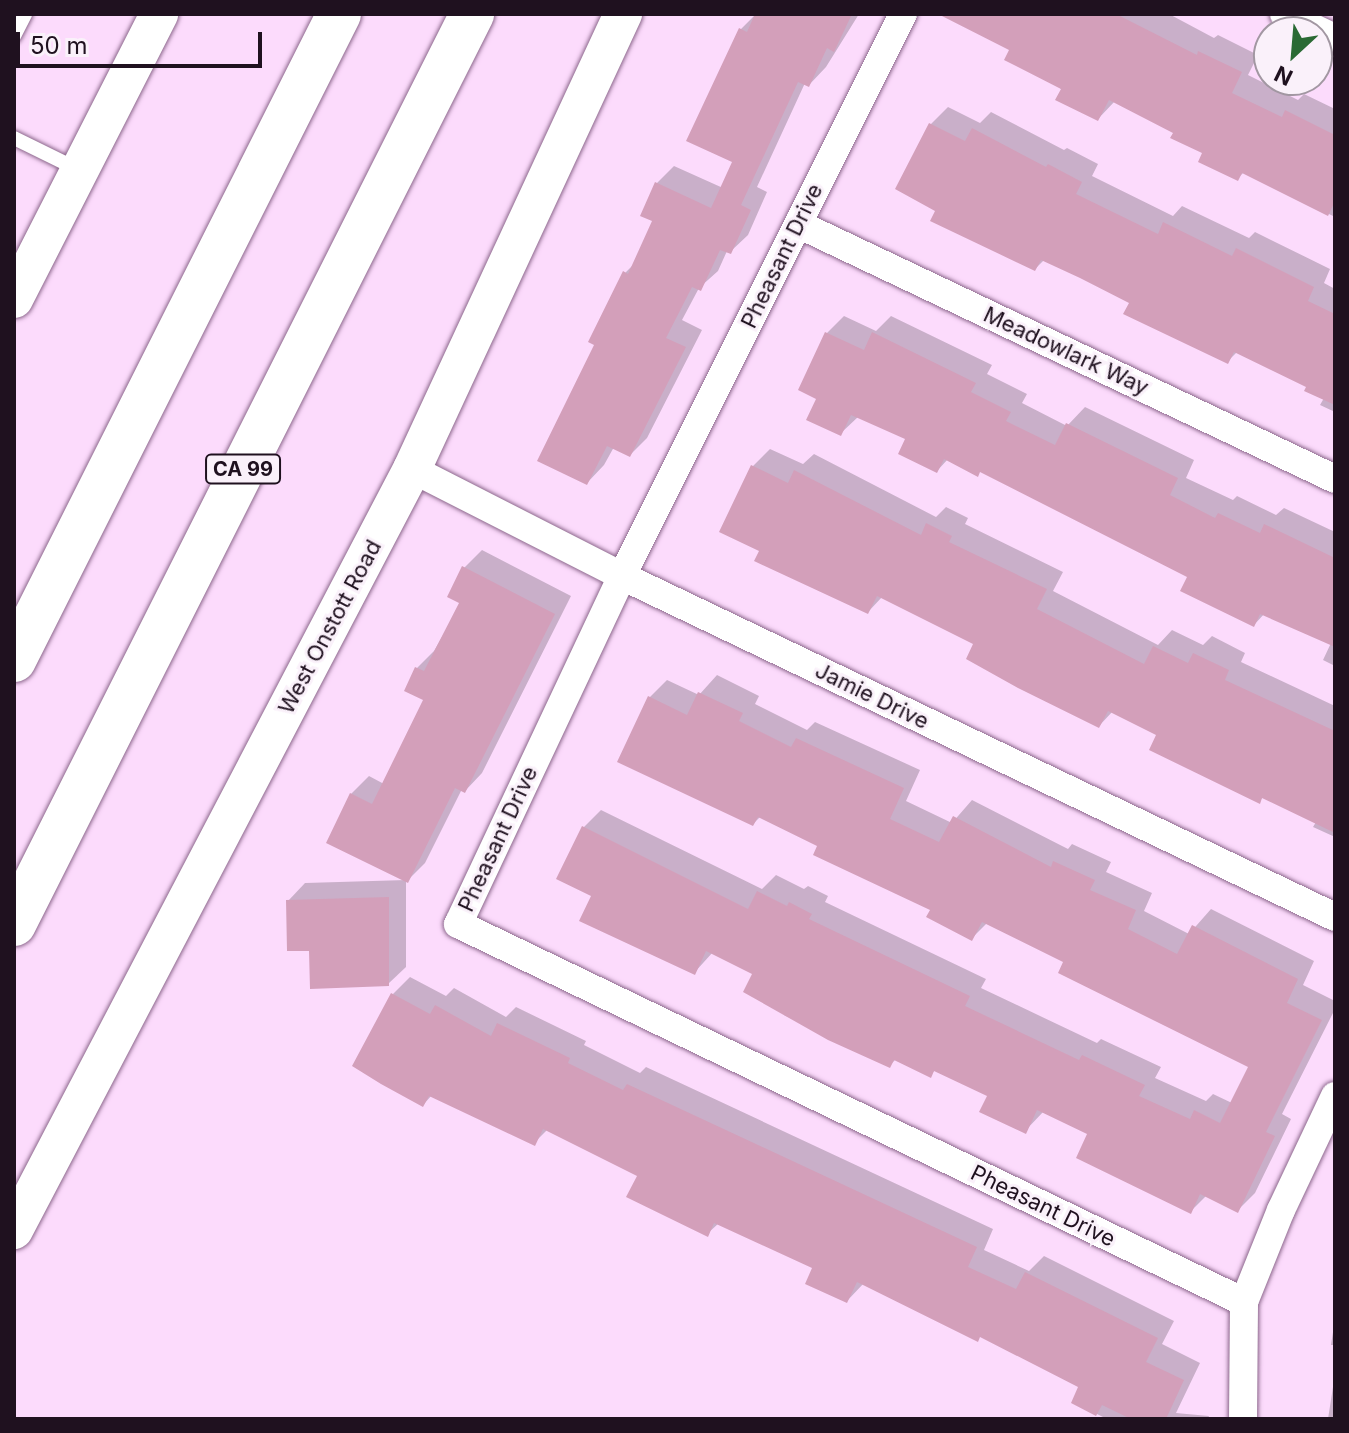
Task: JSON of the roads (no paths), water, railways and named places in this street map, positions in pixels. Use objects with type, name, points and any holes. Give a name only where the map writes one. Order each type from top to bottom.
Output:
[{"type":"highway","points":[[14,660],[339,14]]},
{"type":"highway","name":"CA 99","points":[[14,924],[472,14]]},
{"type":"street","points":[[14,299],[159,14]]},
{"type":"street","name":"West Onstott Road","points":[[14,1230],[412,469],[623,14]]},
{"type":"street","name":"Pheasant Drive","points":[[903,14],[622,576],[458,924],[1244,1302]]},
{"type":"street","points":[[1284,14],[1335,38]]},
{"type":"street","name":"Meadowlark Way","points":[[798,224],[1335,479]]},
{"type":"street","name":"Jamie Drive","points":[[412,469],[622,576],[1335,917]]},
{"type":"street","points":[[1243,1419],[1244,1302],[1281,1210],[1335,1096]]},
{"type":"lane","points":[[14,36],[25,14]]},
{"type":"lane","points":[[14,138],[80,170]]}]
